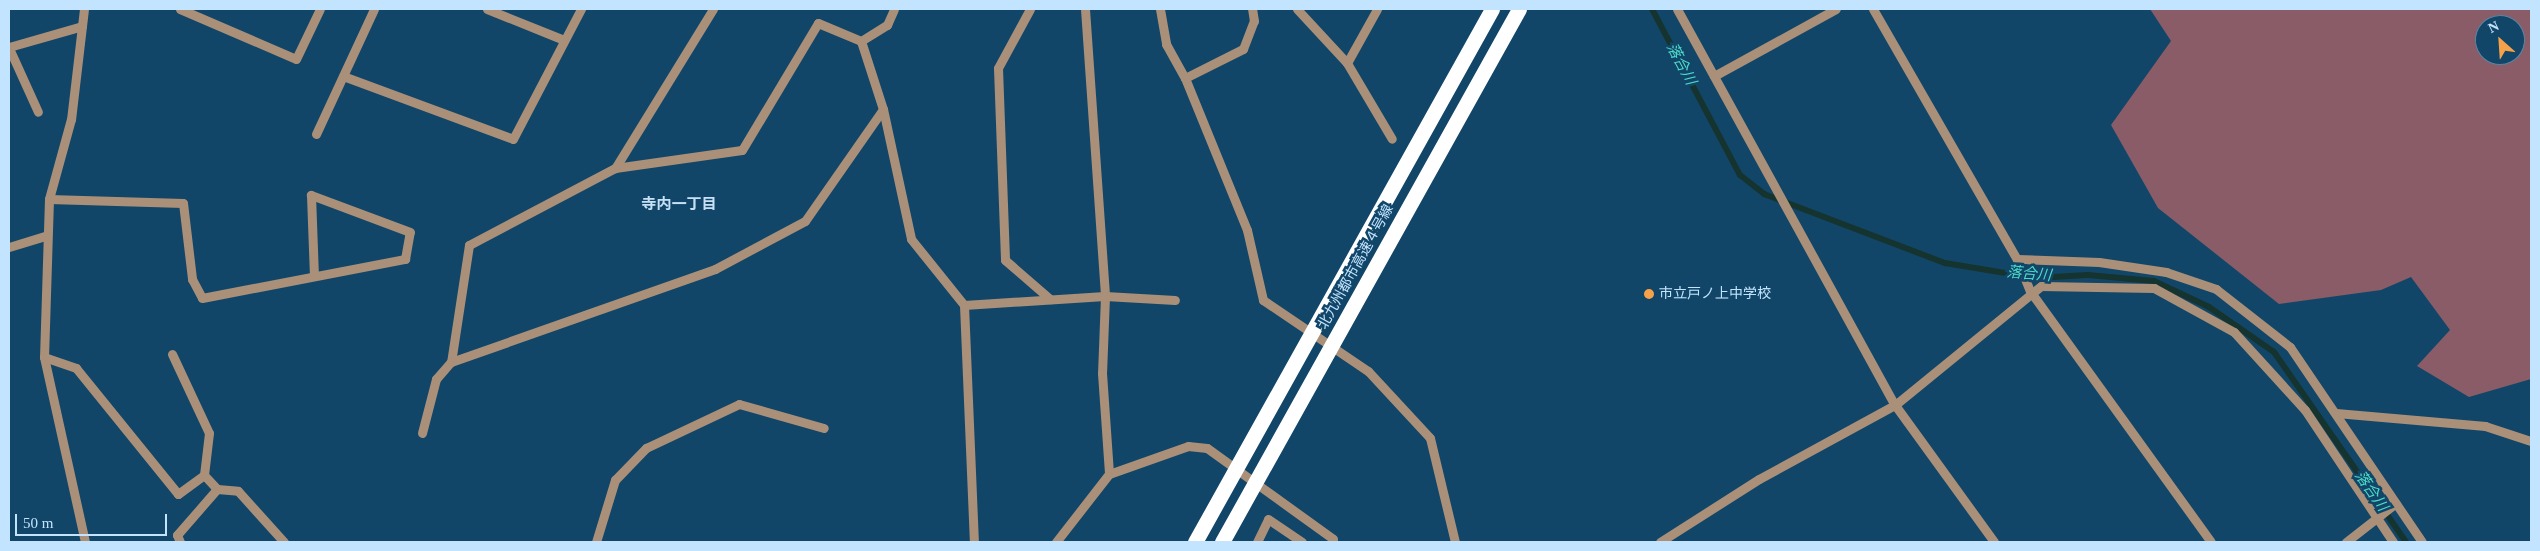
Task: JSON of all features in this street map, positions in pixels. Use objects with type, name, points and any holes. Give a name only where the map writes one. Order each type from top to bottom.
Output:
[{"type":"highway","name":"北九州都市高速４号線","points":[[1195,542],[1380,204],[1492,9]]},
{"type":"highway","name":"北九州都市高速４号線","points":[[1222,542],[1519,9]]},
{"type":"street","points":[[180,9],[193,11],[296,59],[320,9]]},
{"type":"street","points":[[316,134],[374,9]]},
{"type":"street","points":[[487,9],[564,40]]},
{"type":"street","points":[[343,76],[513,139],[581,9]]},
{"type":"street","points":[[615,168],[713,9]]},
{"type":"street","points":[[861,40],[887,25],[894,9]]},
{"type":"street","points":[[1030,9],[998,68],[1005,260],[1050,299]]},
{"type":"street","points":[[1085,9],[1105,296],[1102,373],[1109,474]]},
{"type":"street","points":[[1160,9],[1166,44],[1185,78],[1247,230],[1263,300],[1274,311],[1368,371],[1430,438],[1455,542]]},
{"type":"street","points":[[1185,78],[1243,49],[1254,21],[1252,9]]},
{"type":"street","points":[[1297,9],[1347,63],[1392,139]]},
{"type":"street","points":[[1347,63],[1377,9]]},
{"type":"street","points":[[1677,9],[1895,405],[1994,542]]},
{"type":"street","points":[[1714,76],[1836,9]]},
{"type":"street","points":[[1873,9],[2018,259],[2030,291],[2211,542]]},
{"type":"street","points":[[85,10],[71,119],[49,199],[45,236],[44,357],[85,542]]},
{"type":"street","points":[[451,362],[469,245],[615,168],[742,150],[818,23],[861,40]]},
{"type":"street","points":[[38,112],[9,48],[82,26]]},
{"type":"street","points":[[861,40],[883,109],[911,239],[964,305],[974,542]]},
{"type":"street","points":[[422,432],[436,379],[451,362],[715,269],[805,221],[883,109]]},
{"type":"street","points":[[49,199],[182,203],[192,279],[202,298],[314,276],[404,258],[410,232],[311,195],[314,276]]},
{"type":"street","points":[[9,247],[45,236]]},
{"type":"street","points":[[2018,259],[2099,262],[2166,272],[2216,289],[2290,348],[2422,542]]},
{"type":"street","points":[[1660,542],[1759,479],[1895,405],[2030,291],[2041,286],[2154,288],[2234,332],[2304,410],[2393,542]]},
{"type":"street","points":[[964,305],[1105,296],[1175,300]]},
{"type":"street","points":[[44,357],[76,368],[178,494],[204,475],[209,433],[172,354]]},
{"type":"street","points":[[596,542],[615,480],[646,448],[739,404],[824,428]]},
{"type":"street","points":[[2336,414],[2485,426],[2531,441]]},
{"type":"street","points":[[1056,542],[1109,474],[1188,446],[1207,448],[1273,497],[1333,538],[1332,542]]},
{"type":"street","points":[[204,475],[217,489],[238,491],[284,542]]},
{"type":"street","points":[[180,542],[177,535],[217,489]]},
{"type":"street","points":[[2346,542],[2396,503]]},
{"type":"street","points":[[1256,542],[1268,519],[1302,542]]},
{"type":"shaded area","points":[[2150,9],[2531,9],[2531,379],[2469,397],[2417,366],[2450,330],[2411,277],[2381,290],[2279,304],[2158,208],[2111,125],[2171,41]]},
{"type":"waterway","name":"落合川","points":[[1652,9],[1740,175],[1764,194],[1945,263],[2036,278],[2088,275],[2154,281],[2209,307],[2274,352],[2406,542]]},
{"type":"place","name":"市立戸ノ上中学校","points":[[1649,294]]},
{"type":"district","name":"寺内一丁目","points":[[679,205]]}]
